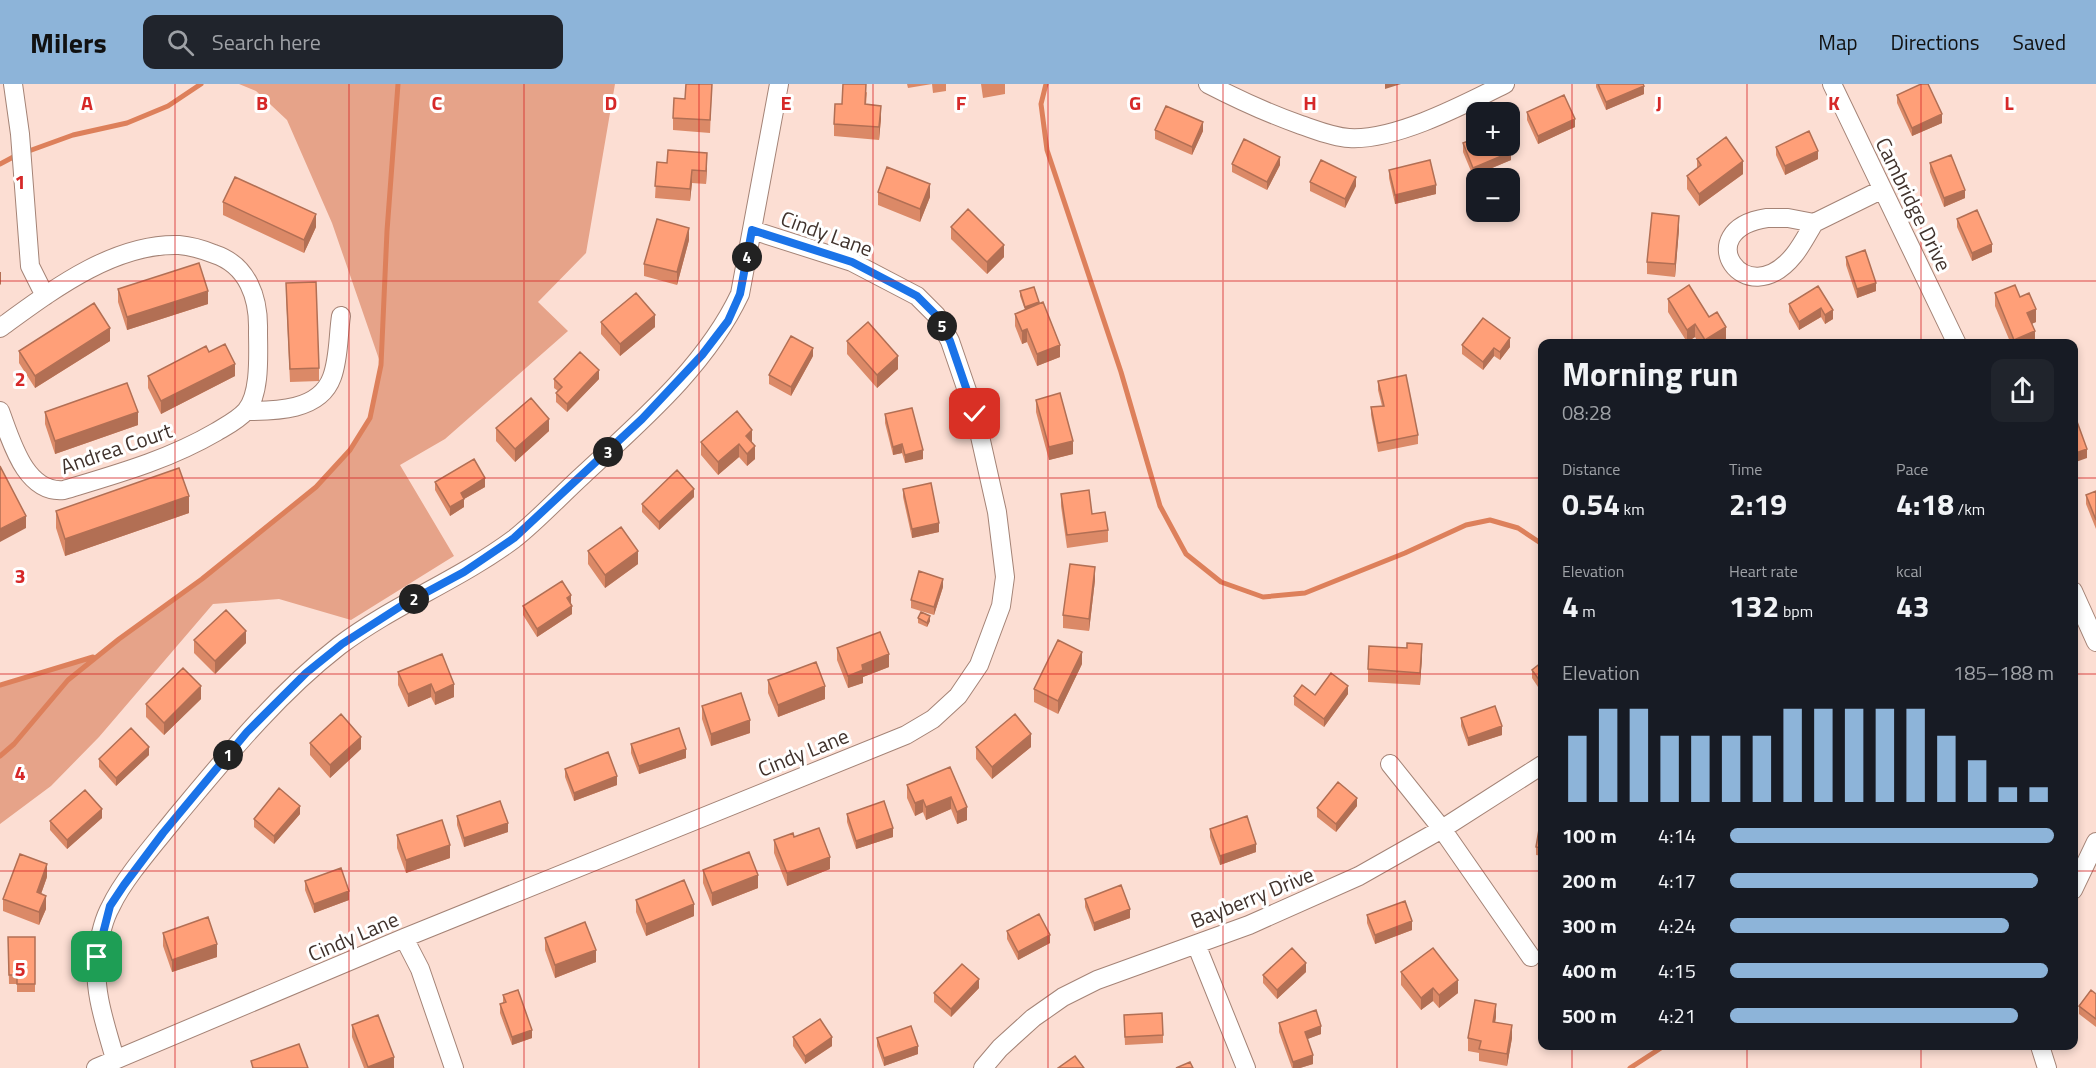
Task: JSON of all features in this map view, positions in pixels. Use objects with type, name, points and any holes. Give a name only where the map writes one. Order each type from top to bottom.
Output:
[{"type":"street","points":[[13,84],[20,134],[30,266],[45,296]]},
{"type":"street","points":[[115,1059],[100,1008],[97,982],[97,957],[102,933],[110,906],[163,833],[247,732],[306,673],[342,644],[401,606],[464,572],[514,538],[642,419],[702,355],[728,321],[740,294],[779,84]]},
{"type":"street","points":[[1208,84],[1253,107],[1329,135],[1351,138],[1384,134],[1413,125],[1505,84]]},
{"type":"street","name":"Cambridge Drive","points":[[1832,84],[1955,339]]},
{"type":"street","points":[[1814,223],[1788,218],[1750,220],[1732,234],[1728,246],[1729,257],[1736,268],[1745,275],[1755,277],[1773,272],[1795,255],[1814,223],[1881,190]]},
{"type":"street","name":"Cindy Lane","points":[[96,1068],[404,938],[906,735],[933,719],[958,696],[979,665],[1001,606],[1005,577],[997,512],[975,414],[950,341],[936,315],[917,296],[852,262],[752,230]]},
{"type":"street","points":[[0,328],[45,296],[100,264],[127,254],[158,246],[182,245],[227,258],[241,271],[250,285],[258,317],[255,392],[246,411],[289,409],[305,404],[320,394],[332,379],[340,316]]},
{"type":"street","name":"Andrea Court","points":[[0,411],[12,442],[28,472],[35,482],[53,491],[64,490],[160,460],[213,433],[246,411]]},
{"type":"street","points":[[2078,602],[2096,642]]},
{"type":"street","points":[[1390,764],[1442,829],[1531,957]]},
{"type":"street","name":"Bayberry Drive","points":[[983,1068],[1000,1048],[1033,1018],[1063,997],[1097,980],[1249,925],[1350,880],[1442,829],[1538,768]]},
{"type":"street","points":[[2078,880],[2096,842]]},
{"type":"street","points":[[404,938],[420,969],[454,1068]]},
{"type":"street","points":[[1196,944],[1246,1068]]},
{"type":"street","points":[[2041,1050],[2047,1068]]},
{"type":"shaded area","points":[[239,84],[615,84],[586,253],[538,302],[568,331],[445,439],[400,465],[454,556],[351,620],[279,599],[213,604],[99,737],[51,786],[0,824],[0,685],[98,656],[202,579],[316,487],[350,450],[370,418],[381,365],[332,223],[287,120],[256,91]]},
{"type":"building","points":[[686,84],[712,84],[710,120],[673,118],[674,98],[685,99]]},
{"type":"building","points":[[843,84],[866,84],[865,104],[881,106],[879,127],[834,124],[835,104],[842,104]]},
{"type":"building","points":[[1598,84],[1643,84],[1644,86],[1606,102]]},
{"type":"building","points":[[1921,84],[1928,84],[1942,114],[1912,128],[1897,95]]},
{"type":"building","points":[[1564,95],[1575,119],[1538,136],[1527,112]]},
{"type":"building","points":[[1166,106],[1203,122],[1192,147],[1155,130]]},
{"type":"building","points":[[1809,131],[1818,151],[1785,166],[1776,147]]},
{"type":"building","points":[[1726,137],[1743,161],[1699,194],[1687,176],[1701,165],[1697,159]]},
{"type":"building","points":[[1244,139],[1280,157],[1267,182],[1232,164]]},
{"type":"building","points":[[668,150],[707,153],[706,171],[692,170],[690,189],[655,186],[657,162],[667,163]]},
{"type":"building","points":[[1951,155],[1965,190],[1944,198],[1930,163]]},
{"type":"building","points":[[1468,156],[1502,156],[1473,168]]},
{"type":"building","points":[[1321,160],[1356,177],[1345,199],[1310,182]]},
{"type":"building","points":[[1430,160],[1436,185],[1395,195],[1389,170]]},
{"type":"building","points":[[887,167],[930,184],[920,209],[878,192]]},
{"type":"building","points":[[235,177],[316,214],[304,240],[223,202]]},
{"type":"building","points":[[968,209],[1004,245],[987,262],[951,227]]},
{"type":"building","points":[[1977,210],[1992,244],[1972,253],[1957,219]]},
{"type":"building","points":[[1652,213],[1679,216],[1675,264],[1647,262]]},
{"type":"building","points":[[657,219],[689,228],[677,272],[644,264]]},
{"type":"building","points":[[1865,250],[1876,283],[1857,289],[1846,257]]},
{"type":"building","points":[[199,263],[208,291],[127,317],[118,289]]},
{"type":"building","points":[[316,282],[319,368],[290,369],[286,283]]},
{"type":"building","points":[[1689,285],[1709,317],[1717,312],[1726,327],[1704,339],[1695,324],[1687,330],[1668,299]]},
{"type":"building","points":[[2015,285],[2020,297],[2029,293],[2036,309],[2027,313],[2035,331],[2014,339],[1995,293]]},
{"type":"building","points":[[1818,286],[1833,310],[1825,315],[1821,308],[1799,322],[1789,304]]},
{"type":"building","points":[[1034,287],[1039,302],[1025,307],[1020,291]]},
{"type":"building","points":[[636,293],[655,315],[620,344],[601,322]]},
{"type":"building","points":[[1043,302],[1060,345],[1037,354],[1027,329],[1022,331],[1015,314]]},
{"type":"building","points":[[94,303],[110,328],[35,376],[19,351]]},
{"type":"building","points":[[1483,318],[1510,338],[1500,352],[1494,348],[1483,362],[1462,345]]},
{"type":"building","points":[[868,322],[898,356],[877,375],[847,341]]},
{"type":"building","points":[[791,336],[813,348],[791,387],[769,375]]},
{"type":"building","points":[[225,344],[235,364],[161,401],[148,376],[206,346],[209,352]]},
{"type":"building","points":[[580,352],[599,370],[567,404],[556,393],[562,387],[554,379]]},
{"type":"building","points":[[1406,375],[1418,435],[1378,443],[1371,407],[1384,406],[1378,381]]},
{"type":"building","points":[[127,383],[138,412],[55,441],[45,412]]},
{"type":"building","points":[[1060,393],[1073,441],[1049,447],[1036,400]]},
{"type":"building","points":[[531,398],[549,419],[515,449],[496,428]]},
{"type":"building","points":[[912,408],[923,450],[905,455],[902,444],[893,447],[885,414]]},
{"type":"building","points":[[737,411],[752,430],[746,436],[755,446],[747,454],[739,444],[718,462],[701,442]]},
{"type":"building","points":[[2078,424],[2087,449],[2078,452]]},
{"type":"building","points":[[474,459],[485,478],[461,493],[464,499],[450,507],[435,482]]},
{"type":"building","points":[[0,466],[26,516],[0,529]]},
{"type":"building","points":[[179,468],[189,496],[65,539],[56,511]]},
{"type":"building","points":[[677,470],[694,489],[659,522],[642,504]]},
{"type":"building","points":[[931,483],[939,523],[912,529],[903,489]]},
{"type":"building","points":[[1089,490],[1092,514],[1105,512],[1108,530],[1067,535],[1061,494]]},
{"type":"building","points":[[2096,491],[2096,520],[2086,495]]},
{"type":"building","points":[[621,527],[638,551],[605,575],[588,551]]},
{"type":"building","points":[[1070,564],[1095,567],[1089,619],[1063,615]]},
{"type":"building","points":[[919,571],[943,579],[934,607],[911,600]]},
{"type":"building","points":[[562,581],[571,595],[567,598],[572,606],[537,629],[523,606]]},
{"type":"building","points":[[226,610],[246,631],[215,661],[194,640]]},
{"type":"building","points":[[921,612],[930,616],[927,623],[918,618]]},
{"type":"building","points":[[880,632],[889,654],[862,665],[863,670],[848,676],[837,648]]},
{"type":"building","points":[[1058,640],[1082,652],[1058,701],[1034,689]]},
{"type":"building","points":[[1407,643],[1422,644],[1420,673],[1368,669],[1369,646],[1407,648]]},
{"type":"building","points":[[442,654],[454,684],[435,693],[431,684],[408,694],[398,672]]},
{"type":"building","points":[[816,662],[825,686],[778,705],[768,680]]},
{"type":"building","points":[[1538,665],[1538,678],[1532,670]]},
{"type":"building","points":[[183,668],[201,686],[164,723],[146,704]]},
{"type":"building","points":[[1331,673],[1348,686],[1324,719],[1294,696],[1302,685],[1315,695]]},
{"type":"building","points":[[741,693],[750,720],[711,734],[702,706]]},
{"type":"building","points":[[1495,706],[1502,726],[1468,738],[1461,718]]},
{"type":"building","points":[[341,714],[361,737],[330,765],[310,743]]},
{"type":"building","points":[[1015,714],[1031,734],[992,767],[976,747]]},
{"type":"building","points":[[131,728],[149,747],[116,778],[99,759]]},
{"type":"building","points":[[679,728],[686,749],[639,766],[631,744]]},
{"type":"building","points":[[608,752],[617,776],[574,793],[565,769]]},
{"type":"building","points":[[950,767],[967,807],[957,812],[951,797],[926,807],[923,800],[915,803],[907,785]]},
{"type":"building","points":[[1338,782],[1357,798],[1336,824],[1317,808]]},
{"type":"building","points":[[279,788],[300,806],[274,836],[254,819]]},
{"type":"building","points":[[85,790],[102,809],[67,840],[50,821]]},
{"type":"building","points":[[500,801],[508,823],[464,838],[457,816]]},
{"type":"building","points":[[884,801],[893,828],[856,841],[847,814]]},
{"type":"building","points":[[1247,816],[1256,844],[1220,856],[1210,829]]},
{"type":"building","points":[[442,820],[450,845],[406,860],[397,835]]},
{"type":"building","points":[[819,828],[830,857],[787,873],[774,840],[793,833],[794,837]]},
{"type":"building","points":[[749,852],[758,875],[712,893],[703,870]]},
{"type":"building","points":[[20,854],[47,864],[37,892],[46,896],[39,912],[3,899]]},
{"type":"building","points":[[341,868],[349,891],[314,904],[305,881]]},
{"type":"building","points":[[684,880],[694,904],[646,924],[636,900]]},
{"type":"building","points":[[1121,885],[1130,909],[1094,923],[1085,899]]},
{"type":"building","points":[[1405,901],[1412,921],[1375,935],[1367,915]]},
{"type":"building","points":[[1039,914],[1050,935],[1018,952],[1007,931]]},
{"type":"building","points":[[208,917],[217,944],[172,960],[163,933]]},
{"type":"building","points":[[585,922],[596,950],[555,965],[545,938]]},
{"type":"building","points":[[8,937],[35,937],[35,984],[17,984],[17,975],[9,975]]},
{"type":"building","points":[[1292,948],[1306,963],[1277,990],[1263,975]]},
{"type":"building","points":[[1433,948],[1458,980],[1439,995],[1433,988],[1421,998],[1401,972]]},
{"type":"building","points":[[962,964],[979,979],[951,1009],[934,993]]},
{"type":"building","points":[[518,990],[532,1030],[512,1037],[500,1004],[506,1002],[503,995]]},
{"type":"building","points":[[2091,990],[2096,994],[2096,1019],[2079,1006]]},
{"type":"building","points":[[1475,1000],[1496,1004],[1493,1022],[1512,1025],[1507,1054],[1479,1049],[1481,1041],[1468,1038]]},
{"type":"building","points":[[1316,1010],[1321,1026],[1305,1032],[1313,1055],[1293,1062],[1279,1023]]},
{"type":"building","points":[[1162,1013],[1163,1035],[1125,1037],[1124,1015]]},
{"type":"building","points":[[378,1015],[394,1057],[368,1067],[352,1025]]},
{"type":"building","points":[[820,1019],[832,1037],[805,1056],[793,1037]]},
{"type":"building","points":[[911,1026],[918,1046],[884,1058],[877,1038]]},
{"type":"building","points":[[299,1044],[308,1068],[253,1068],[251,1061]]},
{"type":"building","points":[[1075,1056],[1084,1068],[1058,1068]]},
{"type":"building","points":[[1190,1062],[1193,1068],[1176,1068]]},
{"type":"waterway","points":[[26,152],[73,135],[127,123],[168,106],[201,84]]},
{"type":"waterway","points":[[0,756],[14,744],[68,680],[119,639],[202,579],[316,487],[350,450],[370,418],[381,365],[387,231],[398,84]]},
{"type":"waterway","points":[[1046,84],[1041,104],[1047,150],[1121,372],[1160,506],[1186,554],[1221,582],[1263,597],[1305,593],[1405,553],[1466,525],[1490,520],[1518,528],[1538,541]]},
{"type":"waterway","points":[[0,164],[17,155]]},
{"type":"waterway","points":[[0,685],[93,657]]},
{"type":"waterway","points":[[1630,1068],[1658,1050]]},
{"type":"route","points":[[97,957],[110,906],[124,885],[163,833],[247,732],[306,673],[342,644],[401,606],[464,572],[514,538],[642,419],[702,355],[728,321],[740,294],[752,230],[852,262],[917,296],[936,315],[950,341],[975,414]]}]
